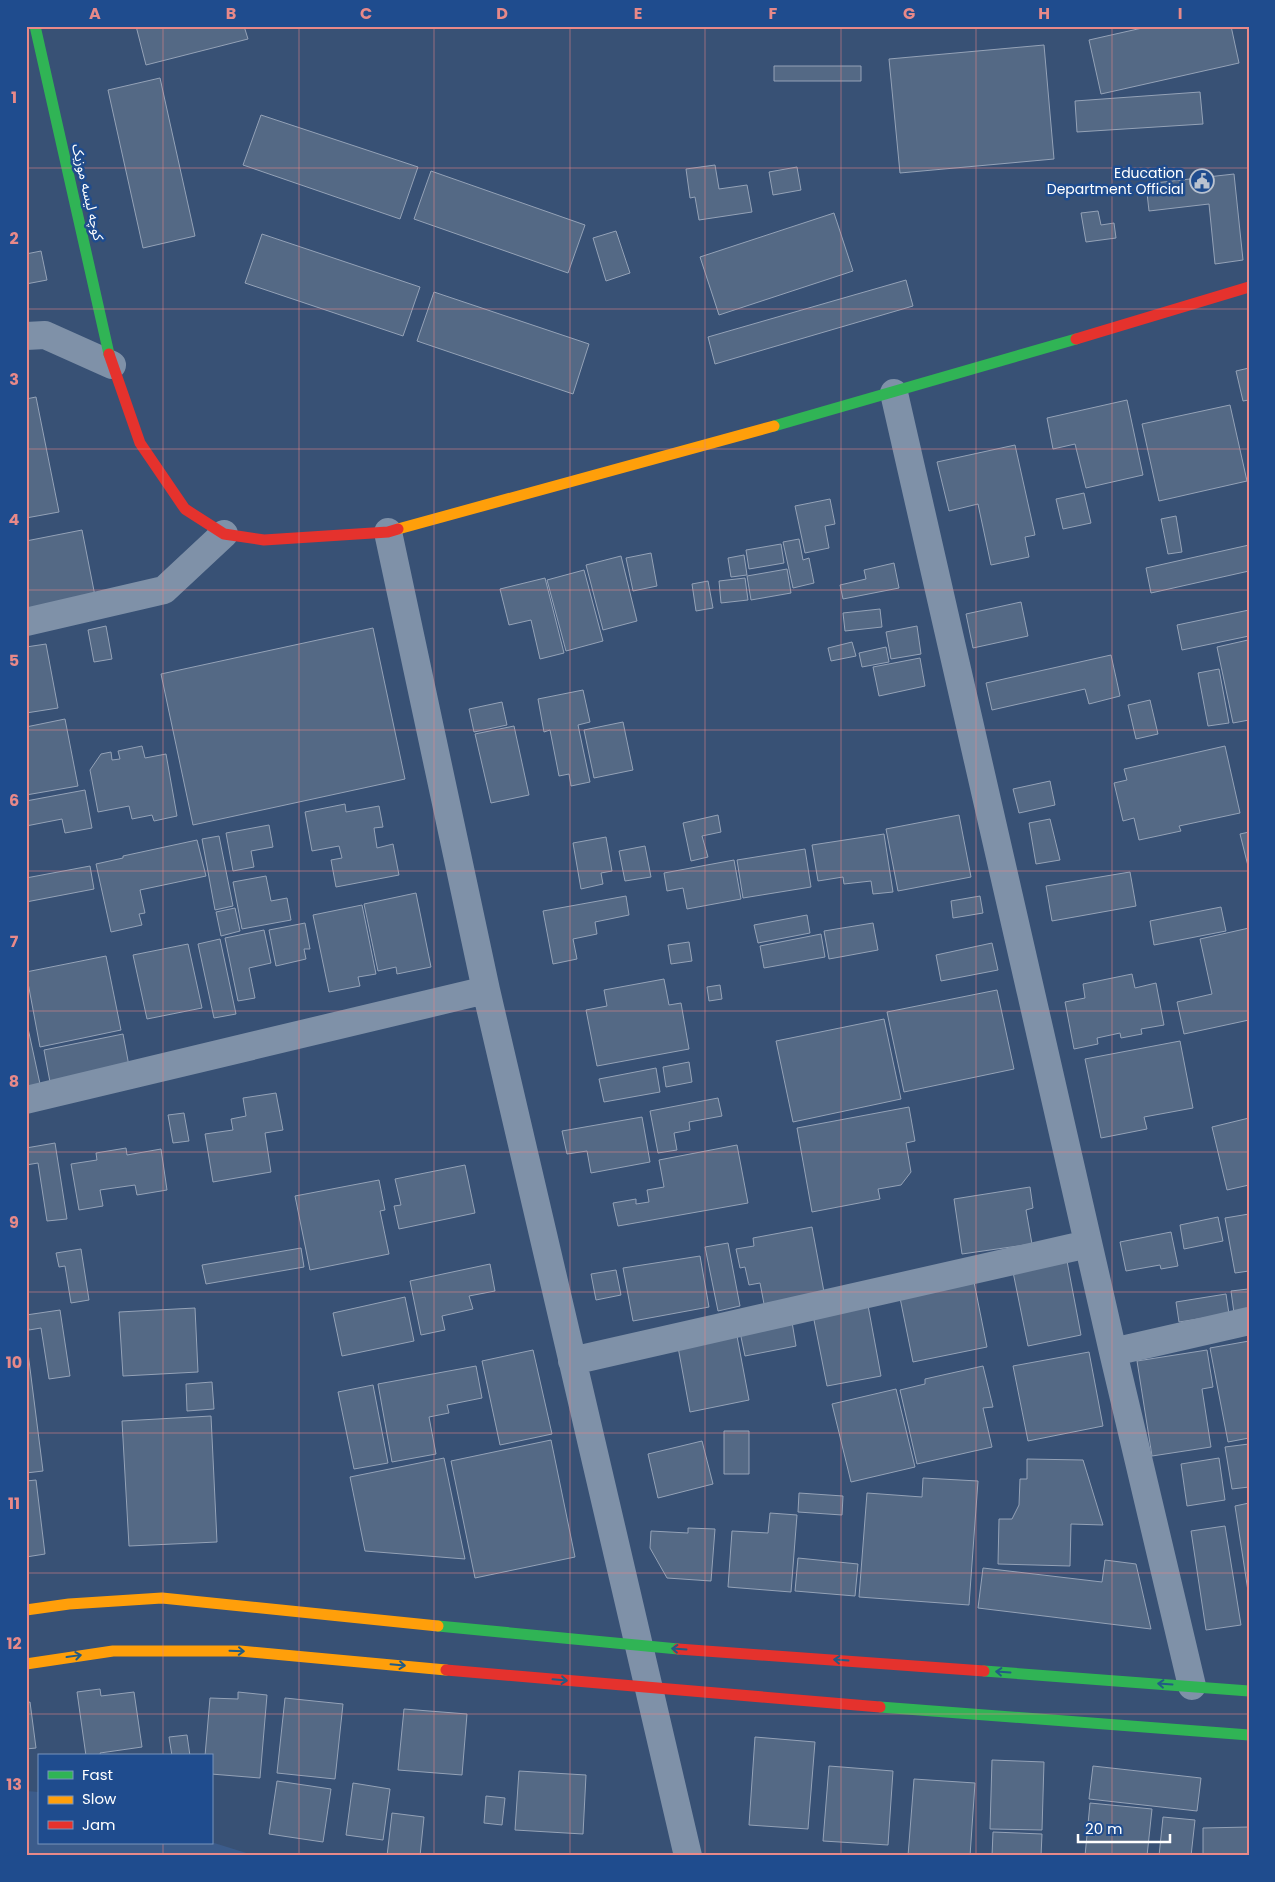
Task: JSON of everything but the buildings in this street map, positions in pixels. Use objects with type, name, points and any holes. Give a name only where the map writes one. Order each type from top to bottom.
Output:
[{"type":"main road","name":"کوچه لیسه موزیک","points":[[35,26],[112,365],[140,443],[186,509],[224,534]]},
{"type":"main road","points":[[224,534],[264,540],[388,532],[894,393],[1249,287]]},
{"type":"main road","points":[[26,1610],[69,1604],[162,1598],[639,1646],[1249,1691]]},
{"type":"main road","points":[[26,1664],[113,1651],[240,1651],[770,1699],[1249,1735]]},
{"type":"street","points":[[26,336],[45,335],[112,365]]},
{"type":"street","points":[[894,393],[1088,1244],[1192,1686]]},
{"type":"street","points":[[388,532],[486,990],[688,1856]]},
{"type":"street","points":[[26,622],[164,590],[224,534]]},
{"type":"street","points":[[26,1100],[486,990]]},
{"type":"street","points":[[572,1361],[1088,1244]]},
{"type":"street","points":[[1113,1352],[1249,1321]]},
{"type":"water","points":[[26,1791],[38,1792],[38,1844],[212,1844],[212,1842],[256,1856],[26,1856]]},
{"type":"traffic: fast","points":[[35,26],[109,354]]},
{"type":"traffic: fast","points":[[774,426],[1076,339]]},
{"type":"traffic: fast","points":[[438,1626],[678,1649]]},
{"type":"traffic: fast","points":[[984,1671],[1249,1691]]},
{"type":"traffic: fast","points":[[880,1707],[1249,1735]]},
{"type":"traffic: slow","points":[[398,529],[774,426]]},
{"type":"traffic: slow","points":[[26,1610],[69,1604],[162,1598],[438,1626]]},
{"type":"traffic: slow","points":[[26,1664],[113,1651],[240,1651],[446,1670]]},
{"type":"traffic: jam","points":[[1076,339],[1249,287]]},
{"type":"traffic: jam","points":[[109,354],[140,443],[185,509],[224,534],[264,540],[388,532],[398,529]]},
{"type":"traffic: jam","points":[[678,1649],[984,1671]]},
{"type":"traffic: jam","points":[[446,1670],[880,1707]]},
{"type":"place","name":"Education Department Official","points":[[1202,181]]}]
